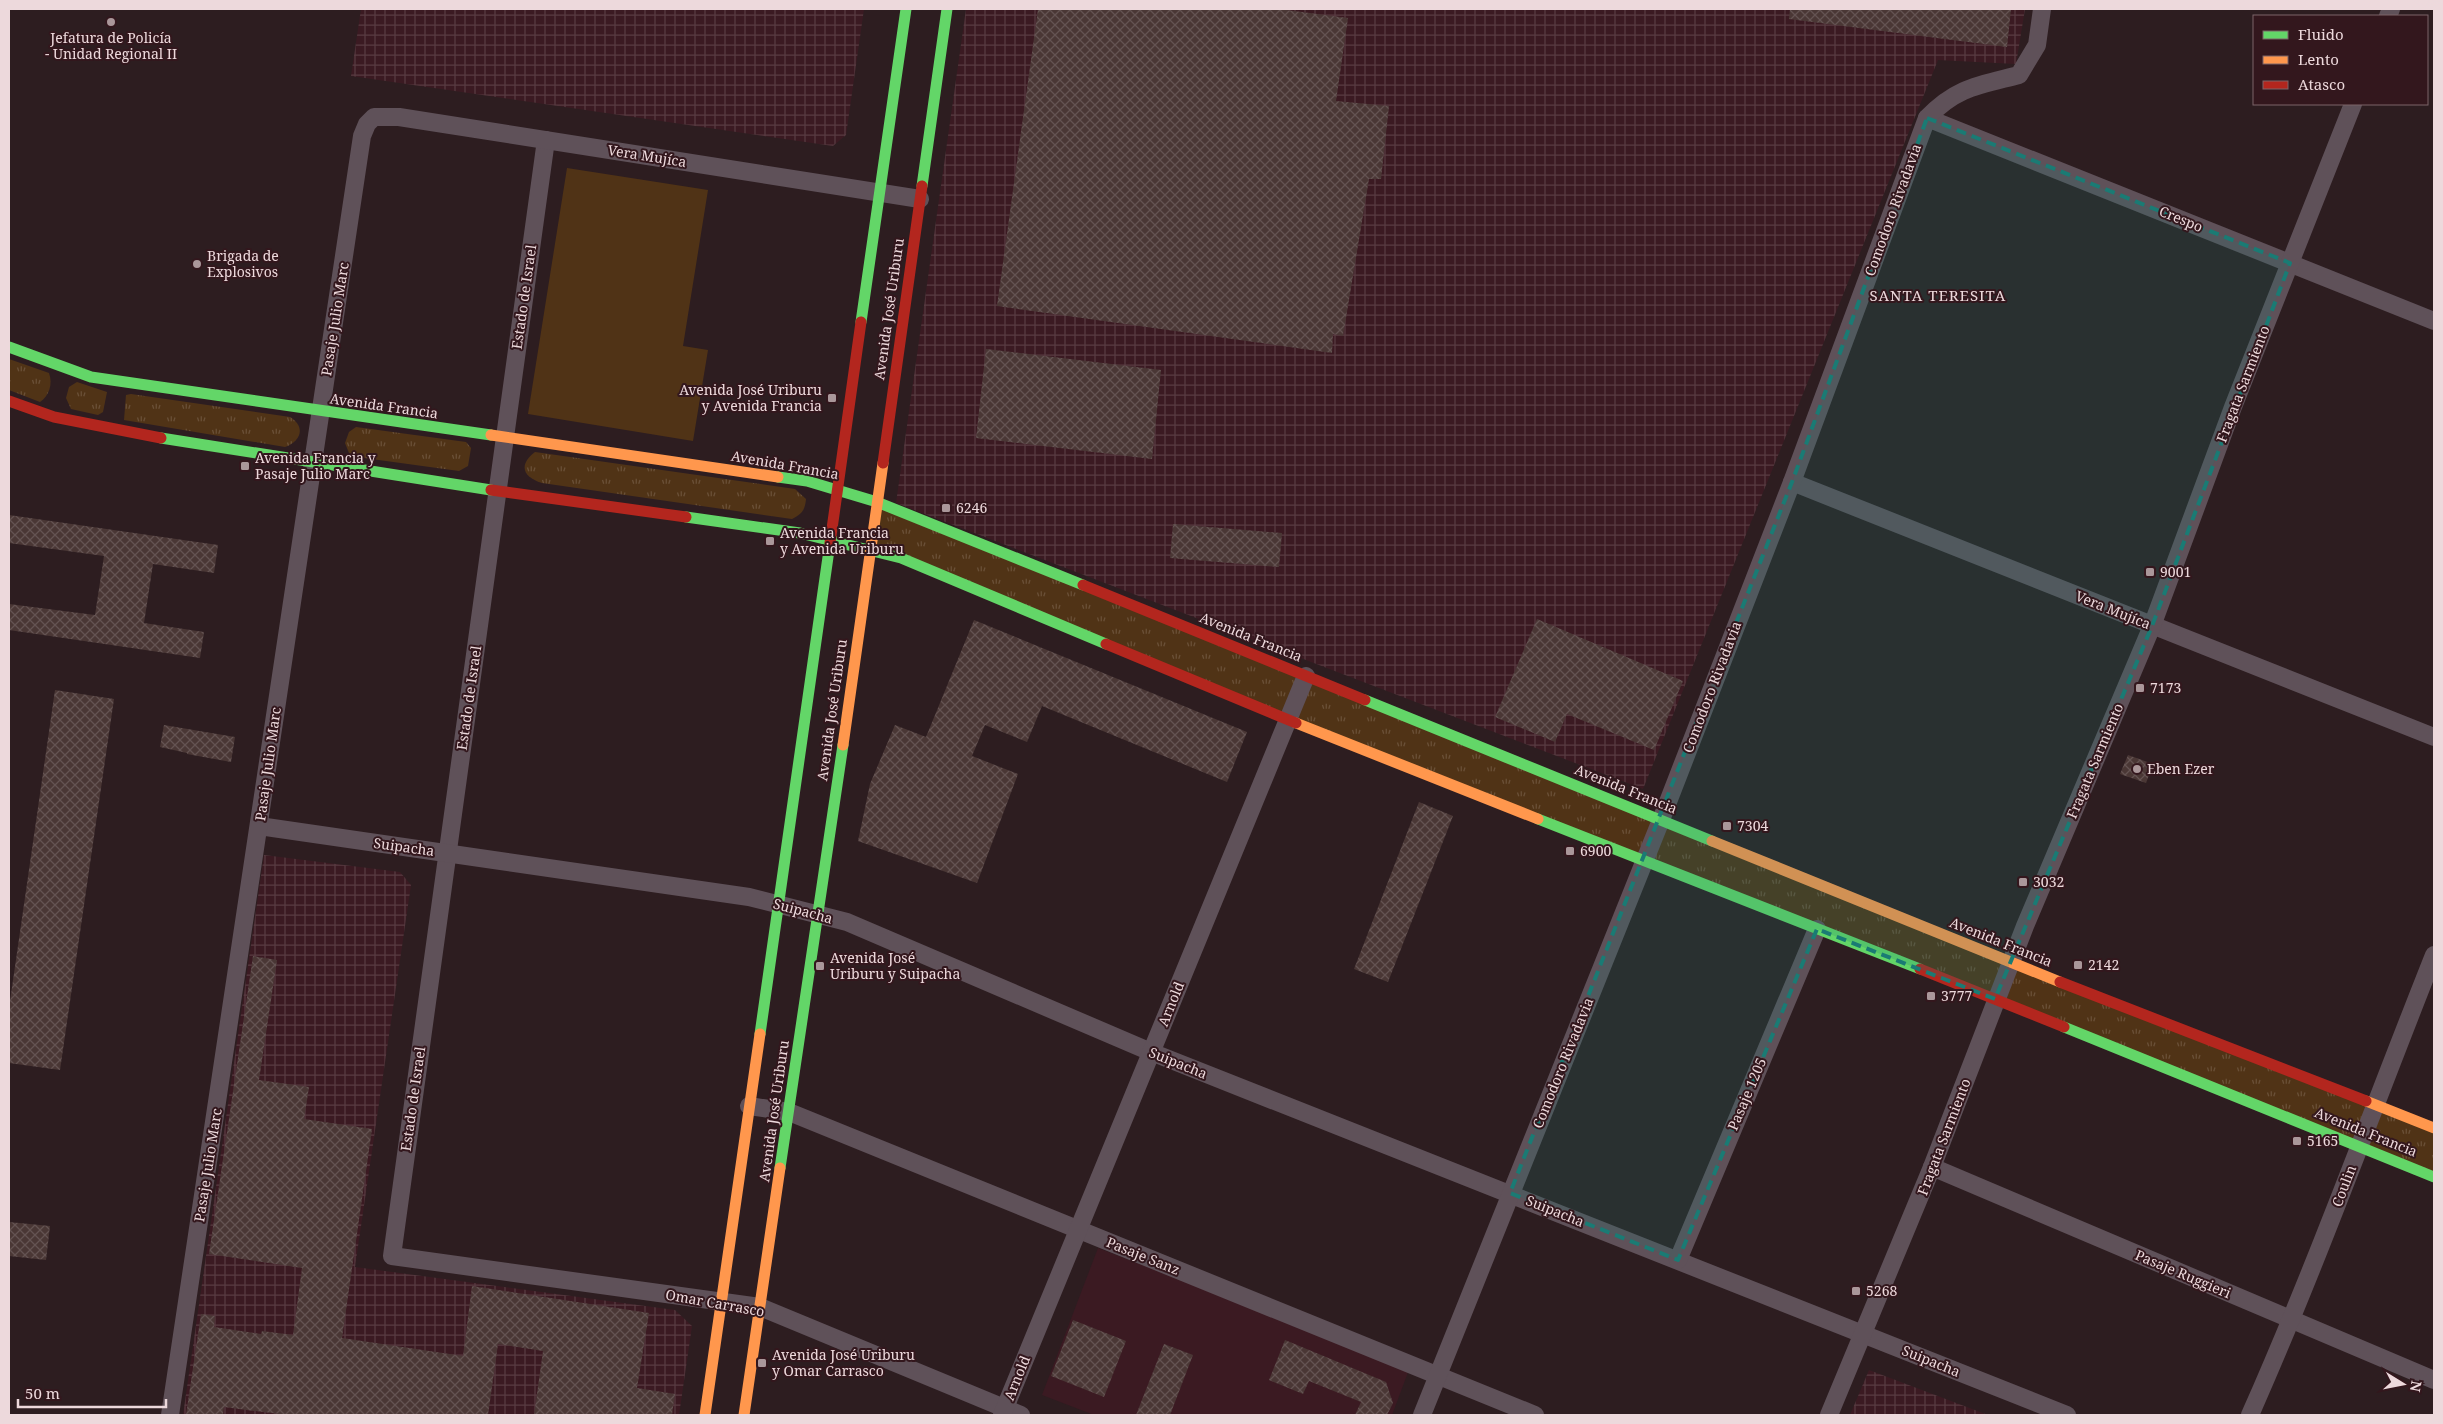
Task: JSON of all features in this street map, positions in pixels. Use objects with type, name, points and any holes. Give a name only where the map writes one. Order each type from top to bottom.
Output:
[{"type":"main road","name":"Avenida José Uriburu","points":[[705,1415],[906,9]]},
{"type":"main road","name":"Avenida José Uriburu","points":[[744,1415],[871,548],[947,9]]},
{"type":"main road","name":"Avenida Francia","points":[[9,347],[91,376],[321,412],[807,481],[837,488],[877,502],[2011,962],[2434,1128]]},
{"type":"main road","name":"Avenida Francia","points":[[9,402],[81,424],[313,463],[497,491],[790,531],[871,548],[901,558],[1288,720],[1995,999],[2434,1176]]},
{"type":"street","name":"Comodoro Rivadavia","points":[[1422,1415],[1661,820],[1792,482],[1927,118],[1938,106],[1958,91],[2019,75],[2037,45],[2042,9]]},
{"type":"street","name":"Fragata Sarmiento","points":[[1829,1415],[1864,1335],[1932,1167],[1995,999],[2152,626],[2290,263],[2353,105]]},
{"type":"street","name":"Vera Mujíca","points":[[374,117],[399,117],[920,199]]},
{"type":"street","name":"Pasaje Julio Marc","points":[[170,1415],[362,136],[367,124],[374,117]]},
{"type":"street","name":"Crespo","points":[[1927,118],[2434,321]]},
{"type":"street","name":"Estado de Israel","points":[[392,1256],[546,140]]},
{"type":"street","name":"Vera Mujíca","points":[[1792,482],[2434,737]]},
{"type":"street","name":"Arnold","points":[[1009,1413],[1078,1230],[1306,676]]},
{"type":"street","name":"Suipacha","points":[[259,826],[749,897],[847,922],[1151,1052],[2067,1415]]},
{"type":"street","name":"Pasaje 1205","points":[[1678,1260],[1817,929]]},
{"type":"street","name":"Coulin","points":[[2250,1415],[2292,1320],[2374,1105],[2434,955]]},
{"type":"street","name":"Pasaje Sanz","points":[[749,1106],[789,1112],[1535,1415]]},
{"type":"street","name":"Pasaje Ruggieri","points":[[1932,1167],[2434,1380]]},
{"type":"street","name":"Omar Carrasco","points":[[392,1256],[760,1307],[1009,1413]]},
{"type":"highlighted area","points":[[1927,118],[2290,263],[2152,626],[1995,999],[1817,929],[1678,1260],[1510,1193],[1792,482]]},
{"type":"shaded area","points":[[361,9],[864,9],[846,135],[833,146],[351,76]]},
{"type":"shaded area","points":[[966,9],[2025,9],[2016,64],[1938,60],[1643,789],[896,503]]},
{"type":"shaded area","points":[[264,855],[400,872],[411,885],[355,1267],[675,1310],[692,1326],[679,1415],[183,1415]]},
{"type":"shaded area","points":[[1098,1248],[1410,1367],[1392,1415],[1094,1415],[1042,1395]]},
{"type":"shaded area","points":[[1869,1370],[1988,1415],[1850,1415]]},
{"type":"green space","points":[[567,168],[708,190],[683,346],[708,350],[693,441],[528,414]]},
{"type":"green space","points":[[9,359],[49,373],[51,381],[49,389],[46,396],[40,402],[9,390]]},
{"type":"green space","points":[[77,382],[107,392],[103,412],[98,415],[71,409],[66,398],[69,387]]},
{"type":"green space","points":[[131,394],[290,417],[298,425],[300,434],[295,441],[285,447],[124,420],[126,395]]},
{"type":"green space","points":[[356,427],[466,442],[471,448],[468,466],[459,471],[357,457],[349,453],[345,443],[349,432]]},
{"type":"green space","points":[[535,452],[795,489],[806,499],[806,503],[804,509],[792,519],[542,483],[530,477],[525,470],[526,461]]},
{"type":"green space","points":[[877,502],[2434,1128],[2434,1177],[871,549]]},
{"type":"building","points":[[1038,9],[1279,9],[1348,18],[1336,101],[1389,106],[1381,179],[1369,179],[1343,336],[1333,334],[1332,353],[997,306]]},
{"type":"building","points":[[1790,9],[2011,9],[2007,47],[1789,19]]},
{"type":"building","points":[[986,349],[1161,370],[1152,459],[976,438]]},
{"type":"building","points":[[9,515],[218,545],[214,573],[153,564],[144,623],[204,632],[200,658],[9,630],[9,604],[95,615],[104,556],[9,543]]},
{"type":"building","points":[[1173,524],[1282,533],[1279,567],[1170,558]]},
{"type":"building","points":[[1537,619],[1683,681],[1654,750],[1567,714],[1555,742],[1495,717]]},
{"type":"building","points":[[974,620],[1247,732],[1227,782],[1042,706],[1027,742],[985,725],[972,756],[1018,774],[977,883],[858,841],[870,784],[895,725],[926,737]]},
{"type":"building","points":[[55,690],[114,699],[60,1070],[9,1063],[9,1008]]},
{"type":"building","points":[[164,725],[235,737],[231,762],[160,747]]},
{"type":"building","name":"Eben Ezer","points":[[2128,755],[2153,764],[2146,783],[2120,774]]},
{"type":"building","points":[[1419,802],[1453,816],[1388,982],[1354,969]]},
{"type":"building","points":[[253,956],[277,960],[259,1080],[309,1087],[304,1119],[372,1129],[342,1338],[463,1356],[472,1286],[649,1313],[637,1388],[675,1394],[672,1415],[534,1415],[543,1351],[498,1344],[488,1415],[286,1415],[224,1407],[223,1415],[186,1415],[201,1314],[215,1316],[214,1327],[261,1334],[262,1331],[293,1335],[302,1268],[209,1254]]},
{"type":"building","points":[[9,1222],[50,1226],[46,1260],[9,1256]]},
{"type":"building","points":[[1073,1320],[1126,1341],[1104,1397],[1051,1376]]},
{"type":"building","points":[[1285,1340],[1386,1382],[1393,1403],[1387,1415],[1355,1415],[1361,1402],[1309,1381],[1303,1394],[1269,1380]]},
{"type":"building","points":[[1164,1344],[1193,1355],[1170,1415],[1136,1415]]},
{"type":"traffic: fast","points":[[861,322],[906,9]]},
{"type":"traffic: fast","points":[[922,186],[947,9]]},
{"type":"traffic: fast","points":[[9,347],[91,377],[491,435]]},
{"type":"traffic: fast","points":[[161,438],[491,490]]},
{"type":"traffic: fast","points":[[778,477],[807,481],[877,502],[1083,585]]},
{"type":"traffic: fast","points":[[686,517],[800,533],[901,558],[1106,644]]},
{"type":"traffic: fast","points":[[760,1034],[830,543]]},
{"type":"traffic: fast","points":[[1365,700],[1712,841]]},
{"type":"traffic: fast","points":[[780,1168],[843,745]]},
{"type":"traffic: fast","points":[[1538,819],[1920,969]]},
{"type":"traffic: fast","points":[[2064,1027],[2434,1177]]},
{"type":"traffic: slow","points":[[491,435],[778,477]]},
{"type":"traffic: slow","points":[[843,745],[883,463]]},
{"type":"traffic: slow","points":[[1296,723],[1538,819]]},
{"type":"traffic: slow","points":[[1712,841],[2060,982]]},
{"type":"traffic: slow","points":[[705,1415],[760,1034]]},
{"type":"traffic: slow","points":[[2366,1101],[2434,1128]]},
{"type":"traffic: slow","points":[[744,1415],[780,1168]]},
{"type":"traffic: jam","points":[[883,463],[922,186]]},
{"type":"traffic: jam","points":[[830,543],[861,322]]},
{"type":"traffic: jam","points":[[9,401],[54,417],[161,438]]},
{"type":"traffic: jam","points":[[491,490],[686,517]]},
{"type":"traffic: jam","points":[[1083,585],[1365,700]]},
{"type":"traffic: jam","points":[[1106,644],[1296,723]]},
{"type":"traffic: jam","points":[[1920,969],[2064,1027]]},
{"type":"traffic: jam","points":[[2060,982],[2366,1101]]},
{"type":"place","name":"Jefatura de Policía - Unidad Regional II","points":[[111,22]]},
{"type":"place","name":"Brigada de Explosivos","points":[[197,264]]},
{"type":"place","name":"Avenida José Uriburu y Avenida Francia","points":[[832,398]]},
{"type":"place","name":"Avenida Francia y Pasaje Julio Marc","points":[[245,466]]},
{"type":"place","name":"6246","points":[[946,508]]},
{"type":"place","name":"Avenida Francia y Avenida Uriburu","points":[[770,541]]},
{"type":"place","name":"9001","points":[[2150,572]]},
{"type":"place","name":"7173","points":[[2140,688]]},
{"type":"place","name":"Eben Ezer","points":[[2137,769]]},
{"type":"place","name":"7304","points":[[1727,826]]},
{"type":"place","name":"6900","points":[[1570,851]]},
{"type":"place","name":"3032","points":[[2023,882]]},
{"type":"place","name":"2142","points":[[2078,965]]},
{"type":"place","name":"Avenida José Uriburu y Suipacha","points":[[820,966]]},
{"type":"place","name":"3777","points":[[1931,996]]},
{"type":"place","name":"5165","points":[[2297,1141]]},
{"type":"place","name":"5268","points":[[1856,1291]]},
{"type":"place","name":"Avenida José Uriburu y Omar Carrasco","points":[[762,1363]]},
{"type":"district","name":"SANTA TERESITA","points":[[1938,296]]}]
